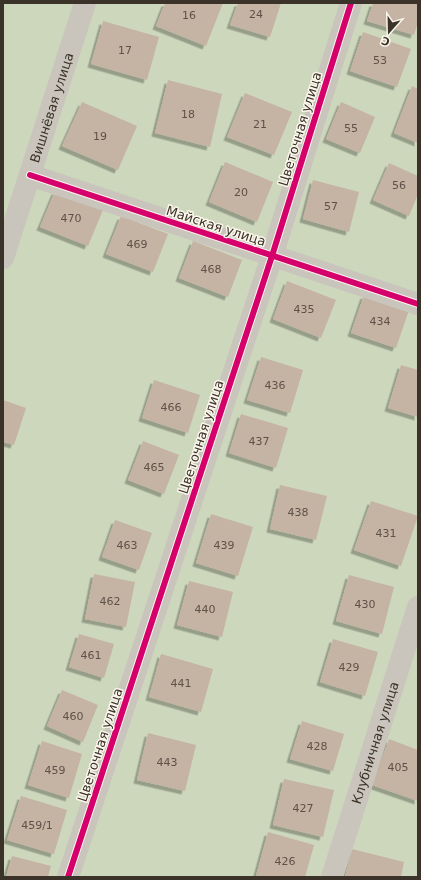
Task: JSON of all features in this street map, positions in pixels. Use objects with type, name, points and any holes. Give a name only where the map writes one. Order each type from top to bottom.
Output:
[{"type":"street","name":"Вишнёвая улица","points":[[3,258],[85,3]]},
{"type":"street","name":"Цветочная улица","points":[[68,877],[272,256],[351,3]]},
{"type":"street","name":"Майская улица","points":[[30,175],[418,304]]},
{"type":"street","name":"Клубничная улица","points":[[332,877],[418,608]]},
{"type":"green space","points":[[3,3],[418,3],[418,877],[3,877]]},
{"type":"building","points":[[165,3],[223,3],[206,46],[156,26]]},
{"type":"building","points":[[238,3],[281,3],[270,37],[230,25]]},
{"type":"building","points":[[373,3],[418,3],[418,22],[414,35],[367,21]]},
{"type":"building","points":[[103,21],[159,37],[147,80],[91,64]]},
{"type":"building","points":[[363,32],[411,49],[397,87],[350,71]]},
{"type":"building","points":[[168,80],[222,94],[210,147],[155,133]]},
{"type":"building","points":[[412,86],[418,89],[418,143],[394,133]]},
{"type":"building","points":[[245,93],[292,112],[274,155],[227,137]]},
{"type":"building","points":[[82,102],[137,126],[118,170],[62,146]]},
{"type":"building","points":[[341,102],[375,117],[360,153],[326,139]]},
{"type":"building","points":[[225,162],[273,182],[257,222],[209,202]]},
{"type":"building","points":[[389,163],[418,176],[418,194],[409,216],[373,200]]},
{"type":"building","points":[[313,180],[359,192],[349,232],[303,219]]},
{"type":"building","points":[[55,191],[103,210],[88,246],[40,227]]},
{"type":"building","points":[[121,216],[168,234],[153,272],[106,254]]},
{"type":"building","points":[[193,241],[242,260],[228,297],[179,278]]},
{"type":"building","points":[[287,281],[336,300],[321,338],[273,319]]},
{"type":"building","points":[[364,295],[409,310],[396,348],[351,333]]},
{"type":"building","points":[[261,357],[303,370],[290,413],[247,400]]},
{"type":"building","points":[[401,365],[418,370],[418,417],[388,408]]},
{"type":"building","points":[[154,380],[200,395],[188,433],[142,418]]},
{"type":"building","points":[[3,400],[26,408],[14,445],[3,442]]},
{"type":"building","points":[[241,414],[288,428],[276,468],[229,453]]},
{"type":"building","points":[[143,441],[179,455],[164,494],[128,480]]},
{"type":"building","points":[[280,485],[327,496],[316,540],[270,529]]},
{"type":"building","points":[[371,501],[418,516],[401,566],[354,550]]},
{"type":"building","points":[[211,514],[253,527],[238,576],[196,563]]},
{"type":"building","points":[[115,520],[152,533],[139,570],[102,557]]},
{"type":"building","points":[[94,574],[135,582],[126,627],[85,619]]},
{"type":"building","points":[[349,575],[394,587],[382,634],[336,621]]},
{"type":"building","points":[[189,581],[233,592],[222,637],[177,625]]},
{"type":"building","points":[[79,634],[114,644],[104,678],[69,667]]},
{"type":"building","points":[[333,639],[378,652],[365,696],[320,682]]},
{"type":"building","points":[[161,654],[213,669],[201,712],[149,697]]},
{"type":"building","points":[[62,690],[98,705],[83,742],[47,726]]},
{"type":"building","points":[[302,721],[344,734],[333,771],[290,759]]},
{"type":"building","points":[[148,733],[196,745],[185,791],[137,780]]},
{"type":"building","points":[[389,739],[418,750],[418,801],[372,785]]},
{"type":"building","points":[[42,741],[82,754],[69,798],[28,785]]},
{"type":"building","points":[[284,779],[334,790],[323,837],[273,825]]},
{"type":"building","points":[[21,796],[67,810],[54,854],[7,840]]},
{"type":"building","points":[[268,832],[314,845],[305,877],[256,876]]},
{"type":"building","points":[[352,849],[404,862],[401,877],[345,877]]},
{"type":"building","points":[[12,856],[51,866],[48,877],[6,877]]},
{"type":"cycle path","points":[[68,877],[272,256],[351,3]]},
{"type":"cycle path","points":[[30,175],[418,304]]}]
